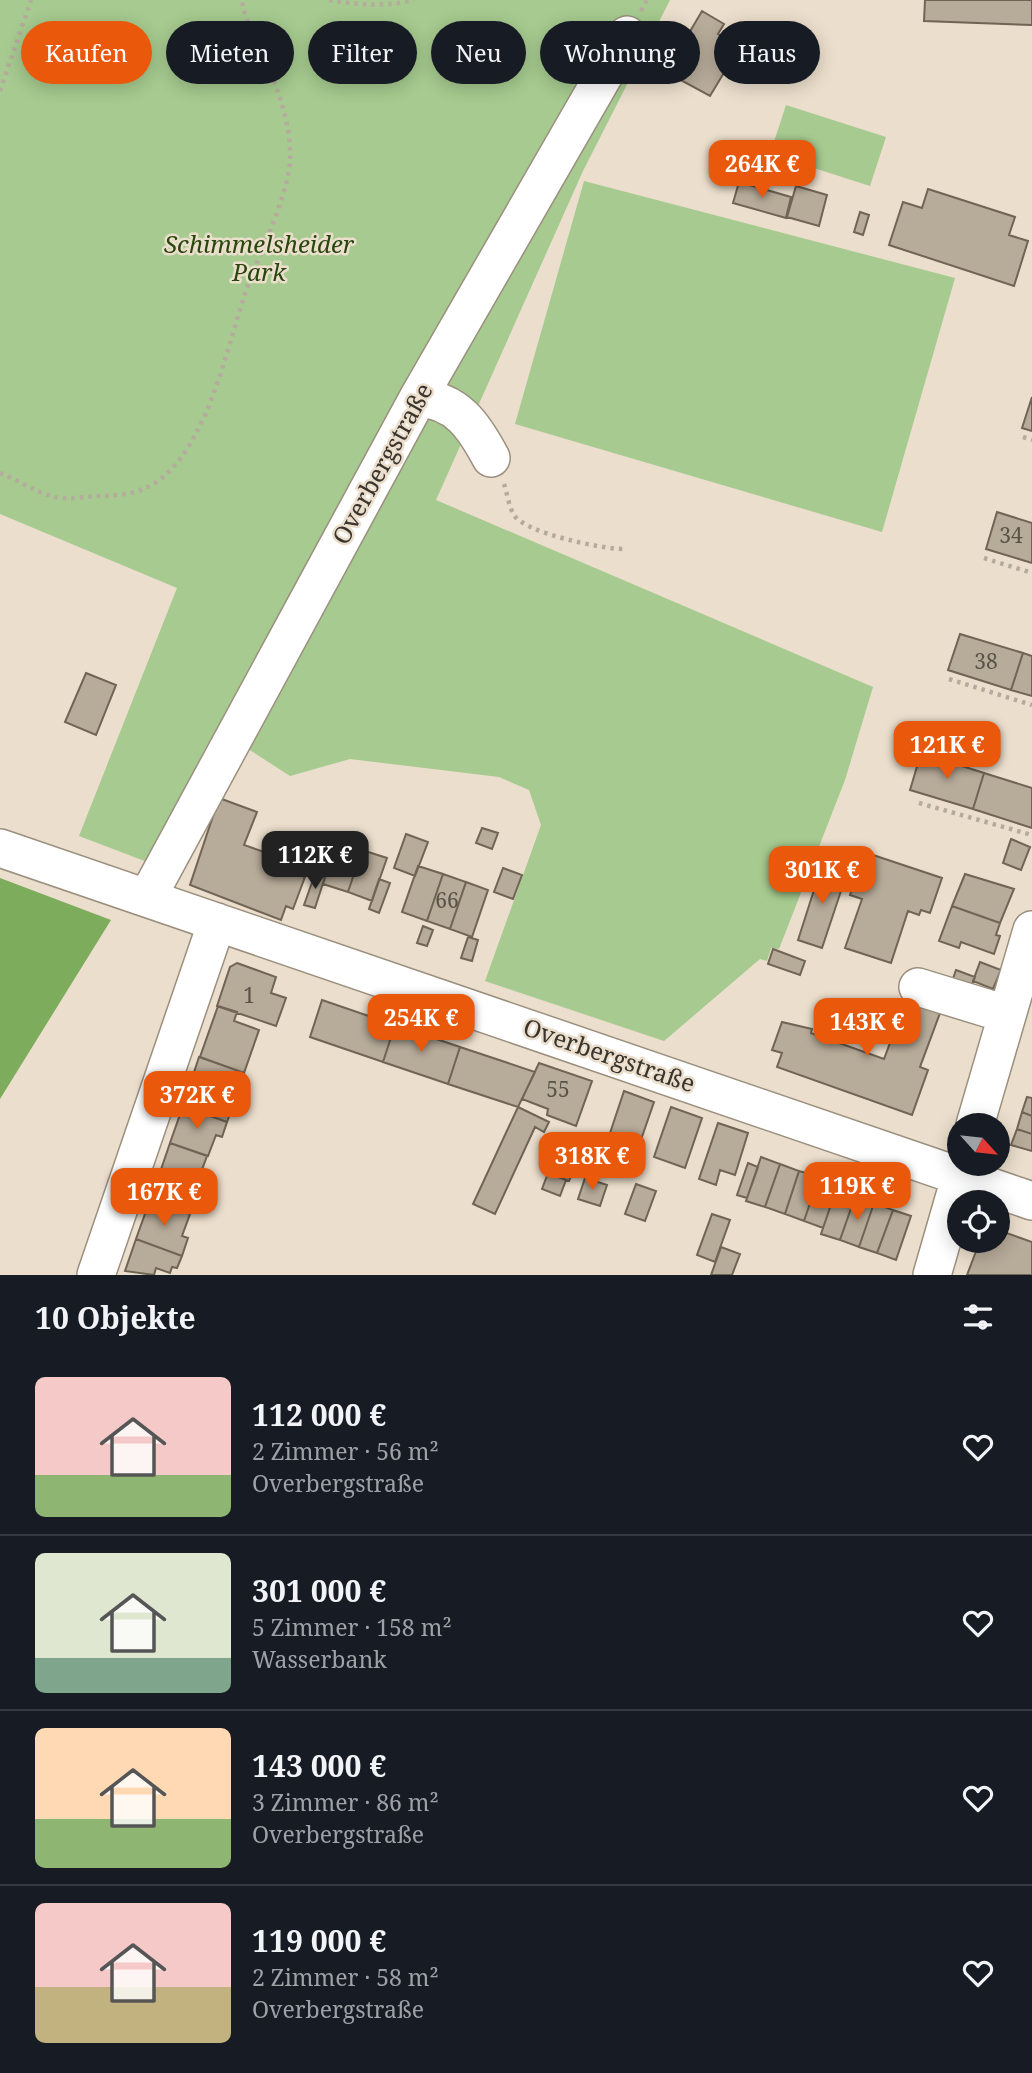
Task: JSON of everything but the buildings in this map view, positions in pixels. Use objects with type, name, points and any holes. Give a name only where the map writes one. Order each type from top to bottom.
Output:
[{"type":"street","name":"Overbergstraße","points":[[147,898],[418,398],[599,84]]},
{"type":"street","points":[[418,398],[451,405],[478,434],[491,458]]},
{"type":"street","name":"Overbergstraße","points":[[0,848],[947,1164]]},
{"type":"street","points":[[96,1275],[217,922]]},
{"type":"street","points":[[978,1113],[1032,930]]},
{"type":"street","points":[[918,987],[1006,1014]]},
{"type":"street","points":[[932,1275],[960,1176]]},
{"type":"street","name":"Overbergstraße","points":[[977,1176],[1032,1201]]},
{"type":"path","points":[[0,91],[31,0]]},
{"type":"path","points":[[0,473],[55,497],[107,496],[144,489],[172,466],[200,428],[221,375],[258,254],[285,187],[290,160],[287,126],[261,51],[245,20],[242,0]]},
{"type":"path","points":[[329,0],[357,5],[393,5],[414,0]]},
{"type":"path","points":[[1023,437],[1032,440]]},
{"type":"path","points":[[491,458],[502,479],[514,517],[530,527],[592,546],[623,549]]},
{"type":"path","points":[[984,558],[1032,573]]},
{"type":"path","points":[[949,679],[1032,705]]},
{"type":"path","points":[[919,803],[1032,835]]},
{"type":"green space","name":"Schimmelsheider Park","points":[[0,0],[670,0],[659,21],[540,21],[540,84],[627,84],[583,171],[436,500],[873,687],[845,780],[779,949],[771,948],[767,961],[760,959],[664,1041],[485,981],[541,825],[529,790],[499,777],[350,759],[290,776],[242,745],[163,868],[79,836],[177,588],[0,514]]},
{"type":"green space","points":[[786,105],[886,137],[870,186],[770,154]]},
{"type":"green space","points":[[584,181],[955,278],[882,532],[515,424]]},
{"type":"green space","points":[[0,878],[111,920],[0,1099]]}]
